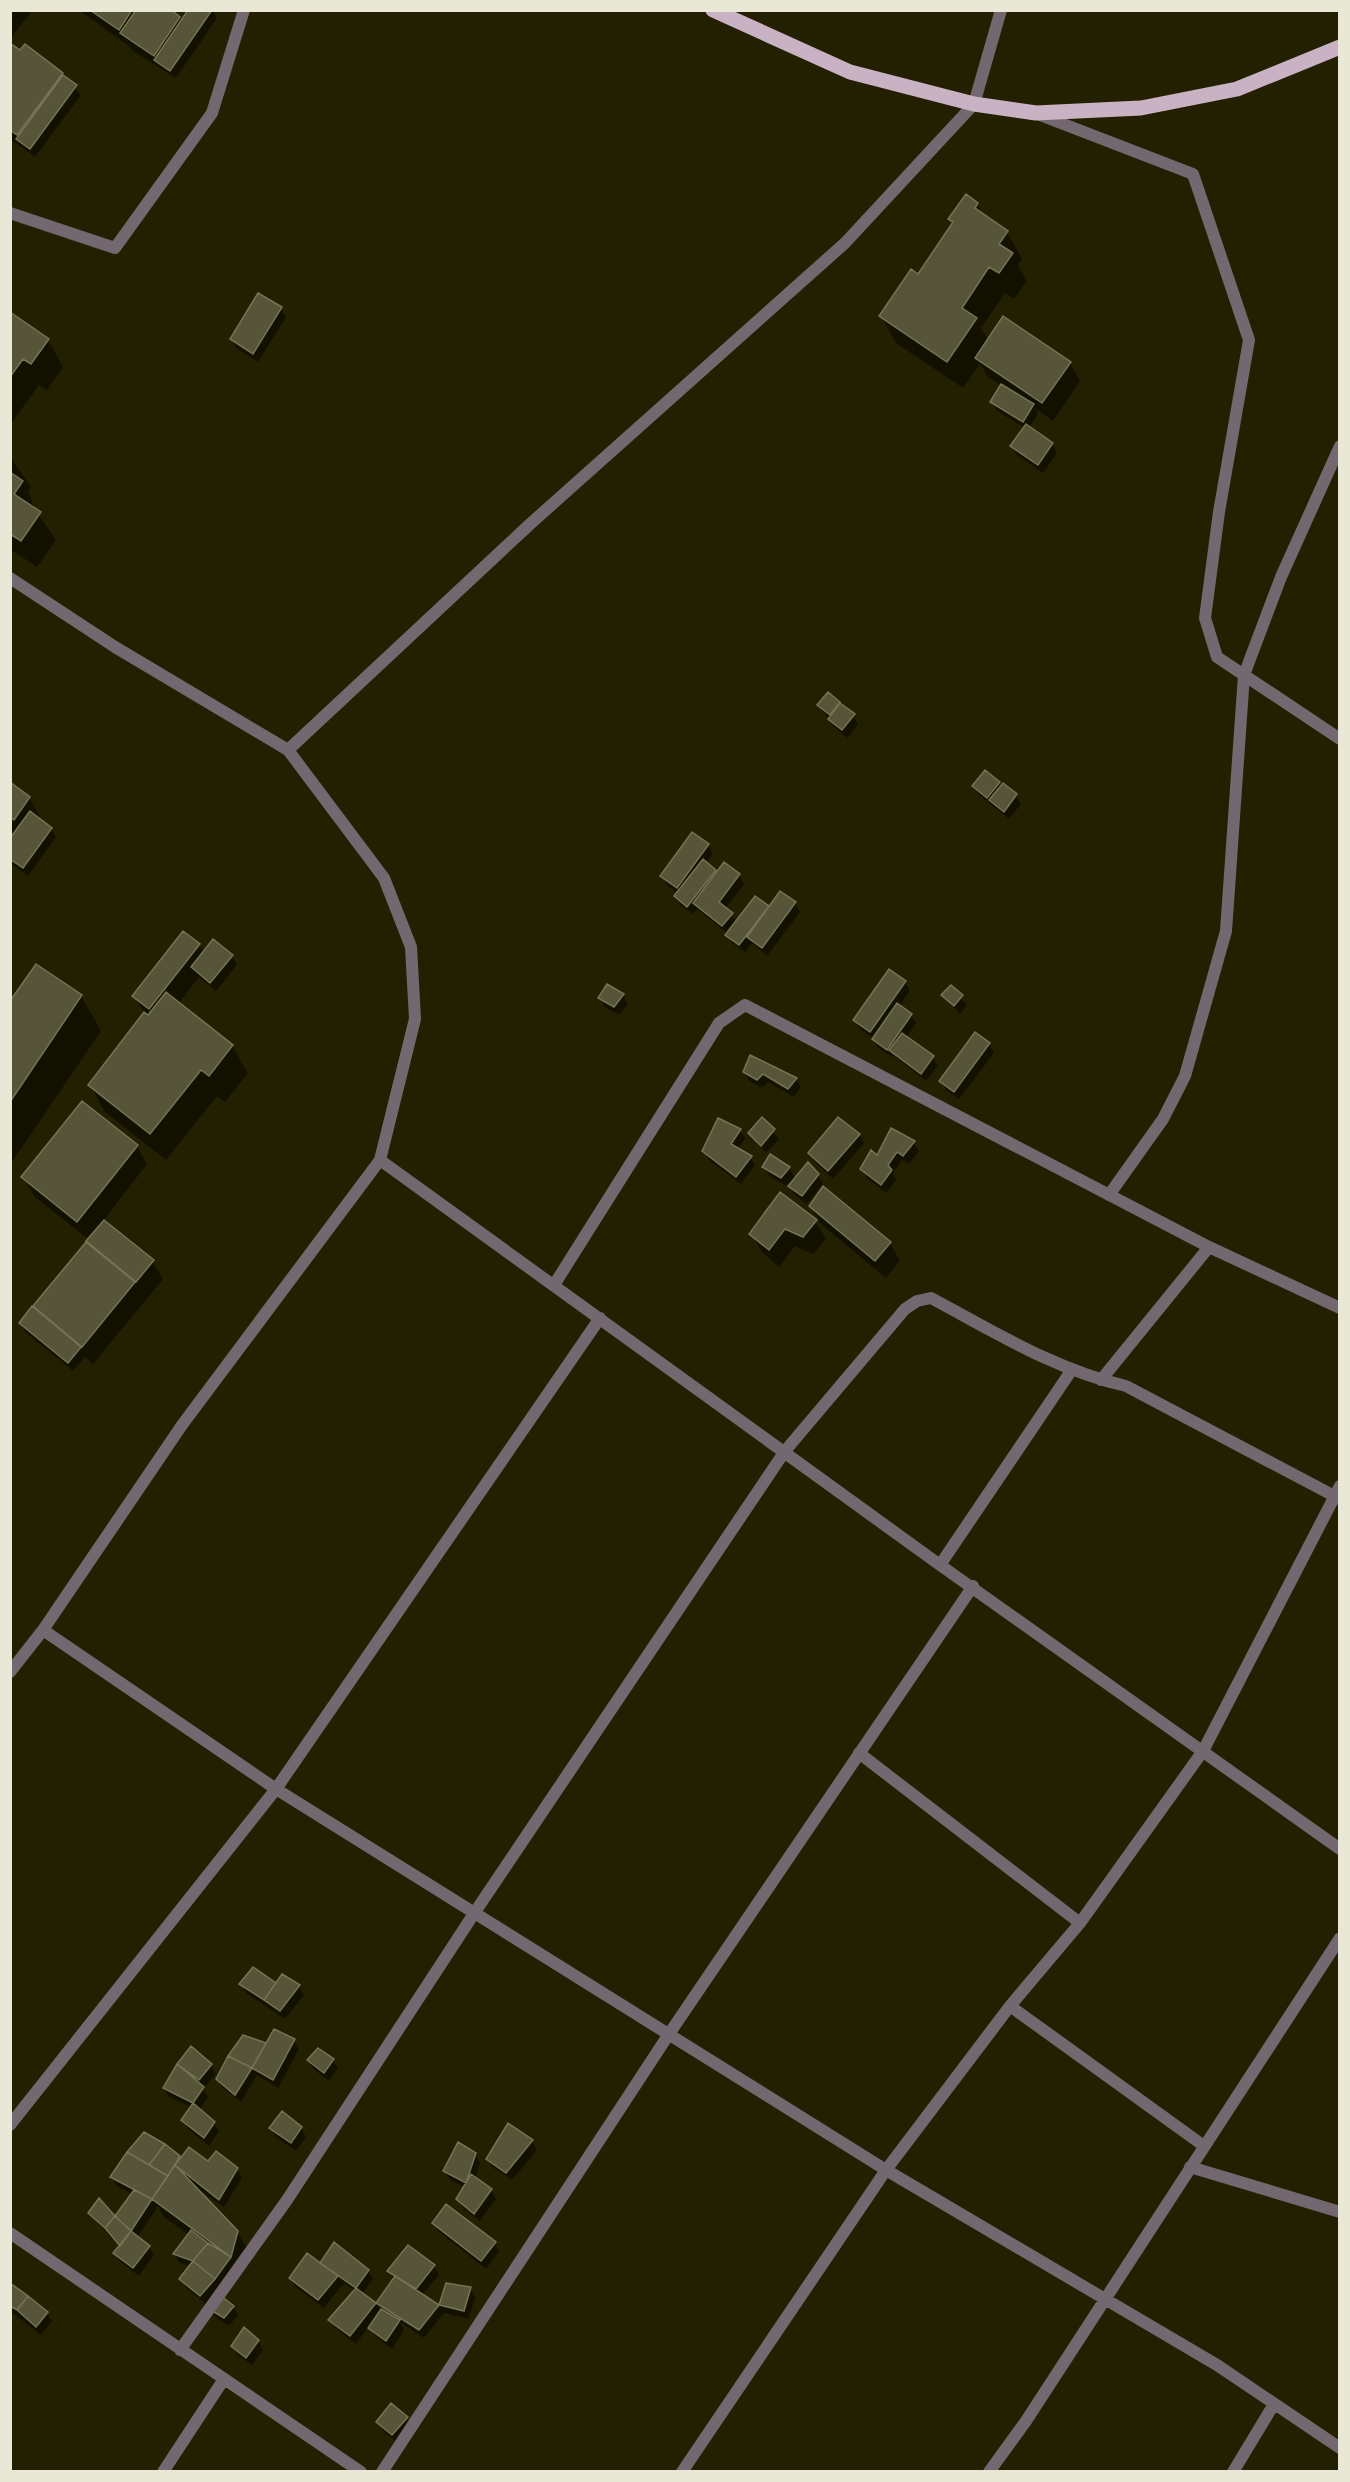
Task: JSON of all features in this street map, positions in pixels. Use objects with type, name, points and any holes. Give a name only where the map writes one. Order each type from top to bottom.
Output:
[{"type":"main road","points":[[713,10],[850,72],[974,104],[1036,113],[1142,108],[1237,89],[1340,48]]},
{"type":"street","points":[[11,212],[115,248],[212,113],[244,10]]},
{"type":"street","points":[[288,750],[562,494],[845,243],[974,104],[1001,10]]},
{"type":"street","points":[[1036,113],[1193,174],[1249,340],[1219,512],[1205,618],[1217,657],[1340,739]]},
{"type":"street","points":[[1109,1195],[1163,1119],[1185,1076],[1226,931],[1244,675],[1281,577],[1340,446]]},
{"type":"street","points":[[10,578],[115,647],[288,750],[384,878],[411,947],[415,1019],[380,1160],[182,1425],[43,1629],[10,1672]]},
{"type":"street","points":[[554,1285],[718,1023],[745,1005],[1005,1138],[1209,1247],[1340,1308]]},
{"type":"street","points":[[380,1160],[940,1565],[973,1586],[1340,1849]]},
{"type":"street","points":[[1101,1380],[1209,1247]]},
{"type":"street","points":[[180,2350],[287,2200],[475,1912],[785,1451],[905,1309],[916,1301],[932,1298],[1049,1362],[1071,1371],[1126,1386],[1338,1493],[1203,1751],[1080,1923],[1010,2006],[886,2170],[682,2472]]},
{"type":"street","points":[[10,2125],[276,1789],[600,1318]]},
{"type":"street","points":[[940,1565],[1071,1371]]},
{"type":"street","points":[[382,2472],[669,2034],[973,1586]]},
{"type":"street","points":[[43,1629],[276,1789],[886,2170],[1217,2365],[1340,2448]]},
{"type":"street","points":[[859,1753],[1080,1923]]},
{"type":"street","points":[[989,2472],[1026,2421],[1340,1938]]},
{"type":"street","points":[[1010,2006],[1204,2146]]},
{"type":"street","points":[[1190,2167],[1340,2212]]},
{"type":"street","points":[[10,2233],[361,2472]]},
{"type":"street","points":[[163,2472],[224,2379]]},
{"type":"street","points":[[1233,2472],[1275,2404]]},
{"type":"building","points":[[90,10],[132,10],[119,30]]},
{"type":"building","points":[[136,10],[171,10],[180,17],[154,56],[120,33]]},
{"type":"building","points":[[188,10],[212,10],[170,71],[154,60]]},
{"type":"building","points":[[10,43],[20,50],[25,44],[63,73],[17,135],[10,130]]},
{"type":"building","points":[[63,75],[77,85],[30,149],[16,139]]},
{"type":"building","points":[[966,194],[978,203],[975,208],[1008,231],[999,244],[1013,253],[999,273],[989,267],[962,308],[977,318],[947,362],[879,316],[911,269],[918,274],[953,222],[948,219]]},
{"type":"building","points":[[258,293],[282,307],[253,354],[230,339]]},
{"type":"building","points":[[10,312],[49,339],[31,364],[23,359],[10,377]]},
{"type":"building","points":[[1003,316],[1071,362],[1042,403],[975,358]]},
{"type":"building","points":[[1001,384],[1034,404],[1023,422],[990,402]]},
{"type":"building","points":[[1026,424],[1053,443],[1038,465],[1010,446]]},
{"type":"building","points":[[10,472],[23,481],[14,494],[41,512],[21,541],[10,534]]},
{"type":"building","points":[[828,692],[840,702],[830,715],[817,705]]},
{"type":"building","points":[[840,703],[855,714],[842,730],[828,719]]},
{"type":"building","points":[[985,770],[1000,782],[987,798],[972,786]]},
{"type":"building","points":[[10,782],[30,797],[14,820],[10,817]]},
{"type":"building","points":[[1003,783],[1017,794],[1004,812],[989,800]]},
{"type":"building","points":[[30,811],[52,828],[23,868],[10,859],[10,838]]},
{"type":"building","points":[[692,832],[709,844],[677,888],[660,876]]},
{"type":"building","points":[[703,859],[716,870],[687,907],[674,896]]},
{"type":"building","points":[[724,862],[740,874],[719,902],[733,913],[722,926],[693,903]]},
{"type":"building","points":[[780,891],[796,902],[762,948],[747,937]]},
{"type":"building","points":[[755,896],[769,906],[739,945],[725,935]]},
{"type":"building","points":[[183,931],[200,944],[149,1009],[132,996]]},
{"type":"building","points":[[213,939],[233,955],[210,983],[191,967]]},
{"type":"building","points":[[36,964],[82,995],[10,1102],[10,1001]]},
{"type":"building","points":[[889,969],[906,981],[870,1032],[853,1020]]},
{"type":"building","points":[[607,984],[624,994],[614,1007],[598,998]]},
{"type":"building","points":[[951,985],[963,995],[954,1006],[941,995]]},
{"type":"building","points":[[166,992],[233,1045],[209,1076],[201,1070],[150,1134],[88,1085],[144,1012],[148,1015]]},
{"type":"building","points":[[897,1003],[912,1014],[887,1050],[872,1039]]},
{"type":"building","points":[[975,1032],[990,1043],[954,1092],[939,1081]]},
{"type":"building","points":[[902,1033],[934,1056],[921,1074],[889,1050]]},
{"type":"building","points":[[750,1055],[797,1078],[788,1089],[763,1074],[757,1080],[743,1072]]},
{"type":"building","points":[[82,1101],[138,1145],[77,1222],[21,1177]]},
{"type":"building","points":[[762,1117],[775,1129],[761,1146],[748,1133]]},
{"type":"building","points":[[838,1117],[860,1134],[828,1171],[808,1153]]},
{"type":"building","points":[[718,1118],[741,1129],[731,1144],[752,1156],[736,1177],[702,1151]]},
{"type":"building","points":[[891,1128],[915,1141],[903,1156],[897,1152],[888,1165],[892,1170],[881,1185],[860,1169],[871,1150],[877,1155]]},
{"type":"building","points":[[770,1154],[790,1167],[781,1178],[762,1167]]},
{"type":"building","points":[[808,1162],[819,1174],[802,1196],[788,1186]]},
{"type":"building","points":[[823,1186],[891,1242],[875,1261],[809,1206]]},
{"type":"building","points":[[780,1192],[817,1220],[803,1237],[785,1229],[769,1250],[749,1234]]},
{"type":"building","points":[[104,1220],[154,1260],[136,1282],[86,1241]]},
{"type":"building","points":[[86,1242],[135,1282],[82,1347],[33,1306]]},
{"type":"building","points":[[32,1306],[81,1347],[68,1363],[19,1323]]},
{"type":"building","points":[[253,1967],[276,1983],[264,2000],[239,1984]]},
{"type":"building","points":[[282,1974],[300,1985],[280,2011],[264,2000]]},
{"type":"building","points":[[274,2029],[295,2039],[273,2080],[252,2068]]},
{"type":"building","points":[[243,2035],[266,2043],[252,2068],[228,2056]]},
{"type":"building","points":[[191,2046],[212,2064],[199,2080],[177,2064]]},
{"type":"building","points":[[318,2048],[334,2059],[324,2073],[307,2060]]},
{"type":"building","points":[[228,2056],[252,2068],[235,2095],[216,2079]]},
{"type":"building","points":[[177,2064],[204,2087],[193,2103],[163,2088]]},
{"type":"building","points":[[193,2103],[215,2122],[204,2138],[181,2120]]},
{"type":"building","points":[[282,2111],[302,2127],[291,2143],[269,2128]]},
{"type":"building","points":[[508,2123],[533,2140],[506,2173],[486,2159]]},
{"type":"building","points":[[144,2132],[165,2144],[149,2165],[127,2152]]},
{"type":"building","points":[[458,2142],[476,2153],[466,2183],[443,2171]]},
{"type":"building","points":[[165,2144],[180,2156],[168,2176],[149,2165]]},
{"type":"building","points":[[189,2147],[208,2161],[216,2151],[238,2168],[219,2200],[175,2165]]},
{"type":"building","points":[[127,2152],[168,2176],[152,2199],[110,2177]]},
{"type":"building","points":[[175,2165],[238,2231],[231,2257],[152,2199]]},
{"type":"building","points":[[471,2174],[492,2189],[474,2214],[456,2199]]},
{"type":"building","points":[[134,2190],[152,2199],[131,2231],[115,2216]]},
{"type":"building","points":[[99,2198],[115,2216],[105,2228],[88,2213]]},
{"type":"building","points":[[446,2204],[496,2242],[481,2261],[432,2223]]},
{"type":"building","points":[[115,2216],[131,2231],[120,2246],[105,2228]]},
{"type":"building","points":[[191,2230],[208,2243],[193,2261],[173,2254]]},
{"type":"building","points":[[131,2231],[150,2246],[133,2268],[113,2253]]},
{"type":"building","points":[[334,2242],[369,2270],[356,2288],[320,2263]]},
{"type":"building","points":[[208,2243],[231,2257],[215,2279],[193,2261]]},
{"type":"building","points":[[408,2245],[435,2265],[416,2289],[387,2271]]},
{"type":"building","points":[[307,2253],[338,2276],[318,2300],[289,2278]]},
{"type":"building","points":[[193,2261],[215,2279],[200,2296],[179,2279]]},
{"type":"building","points":[[395,2276],[439,2305],[419,2330],[376,2303]]},
{"type":"building","points":[[10,2283],[28,2296],[17,2310],[10,2306]]},
{"type":"building","points":[[446,2283],[471,2287],[464,2311],[439,2305]]},
{"type":"building","points":[[356,2288],[376,2303],[350,2336],[328,2320]]},
{"type":"building","points":[[220,2295],[234,2306],[224,2318],[209,2309]]},
{"type":"building","points":[[28,2296],[48,2312],[36,2327],[17,2310]]},
{"type":"building","points":[[381,2309],[400,2320],[386,2341],[368,2328]]},
{"type":"building","points":[[244,2327],[259,2340],[246,2358],[231,2346]]},
{"type":"building","points":[[391,2403],[408,2417],[392,2435],[376,2422]]}]
